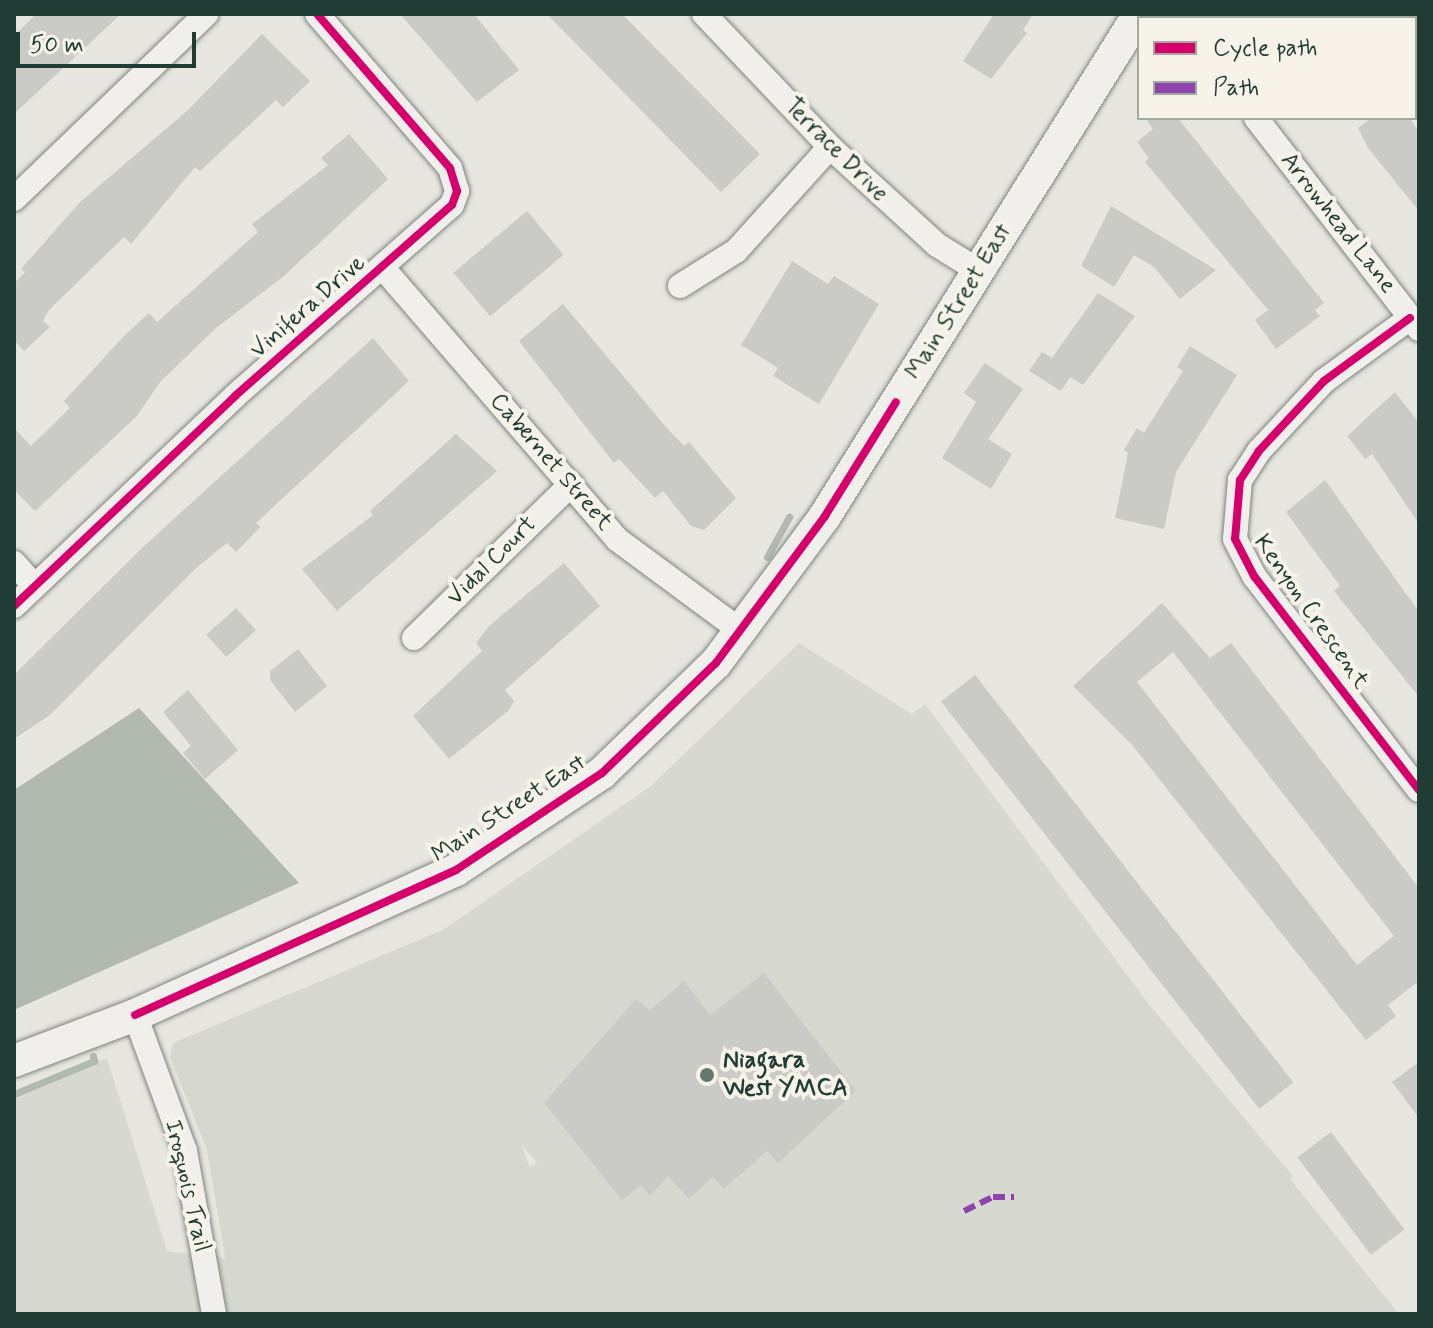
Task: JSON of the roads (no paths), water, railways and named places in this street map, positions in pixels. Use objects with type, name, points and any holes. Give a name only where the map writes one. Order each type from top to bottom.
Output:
[{"type":"main road","name":"Main Street East","points":[[14,1061],[135,1015],[456,870],[549,813],[659,720],[741,631],[855,471],[1136,17]]},
{"type":"street","points":[[14,199],[206,14]]},
{"type":"street","name":"Vinifera Drive","points":[[14,606],[235,396],[446,215],[457,191],[450,168],[317,14]]},
{"type":"street","name":"Terrace Drive","points":[[704,14],[830,147],[937,245],[979,271]]},
{"type":"street","name":"Arrowhead Lane","points":[[1258,120],[1415,323]]},
{"type":"street","points":[[680,286],[736,251],[830,147]]},
{"type":"street","name":"Cabernet Street","points":[[383,268],[571,484],[650,568],[741,631]]},
{"type":"street","name":"Kenyon Crescent","points":[[1415,323],[1324,381],[1259,451],[1240,480],[1235,539],[1254,576],[1419,790]]},
{"type":"street","name":"Vidal Court","points":[[414,638],[571,484]]},
{"type":"street","points":[[14,563],[34,585]]},
{"type":"street","name":"Iroquois Trail","points":[[135,1015],[185,1151],[214,1314]]},
{"type":"waterway","points":[[767,557],[789,517]]},
{"type":"waterway","points":[[14,1094],[94,1061],[93,1056]]},
{"type":"place","name":"Niagara West YMCA","points":[[707,1075]]}]
